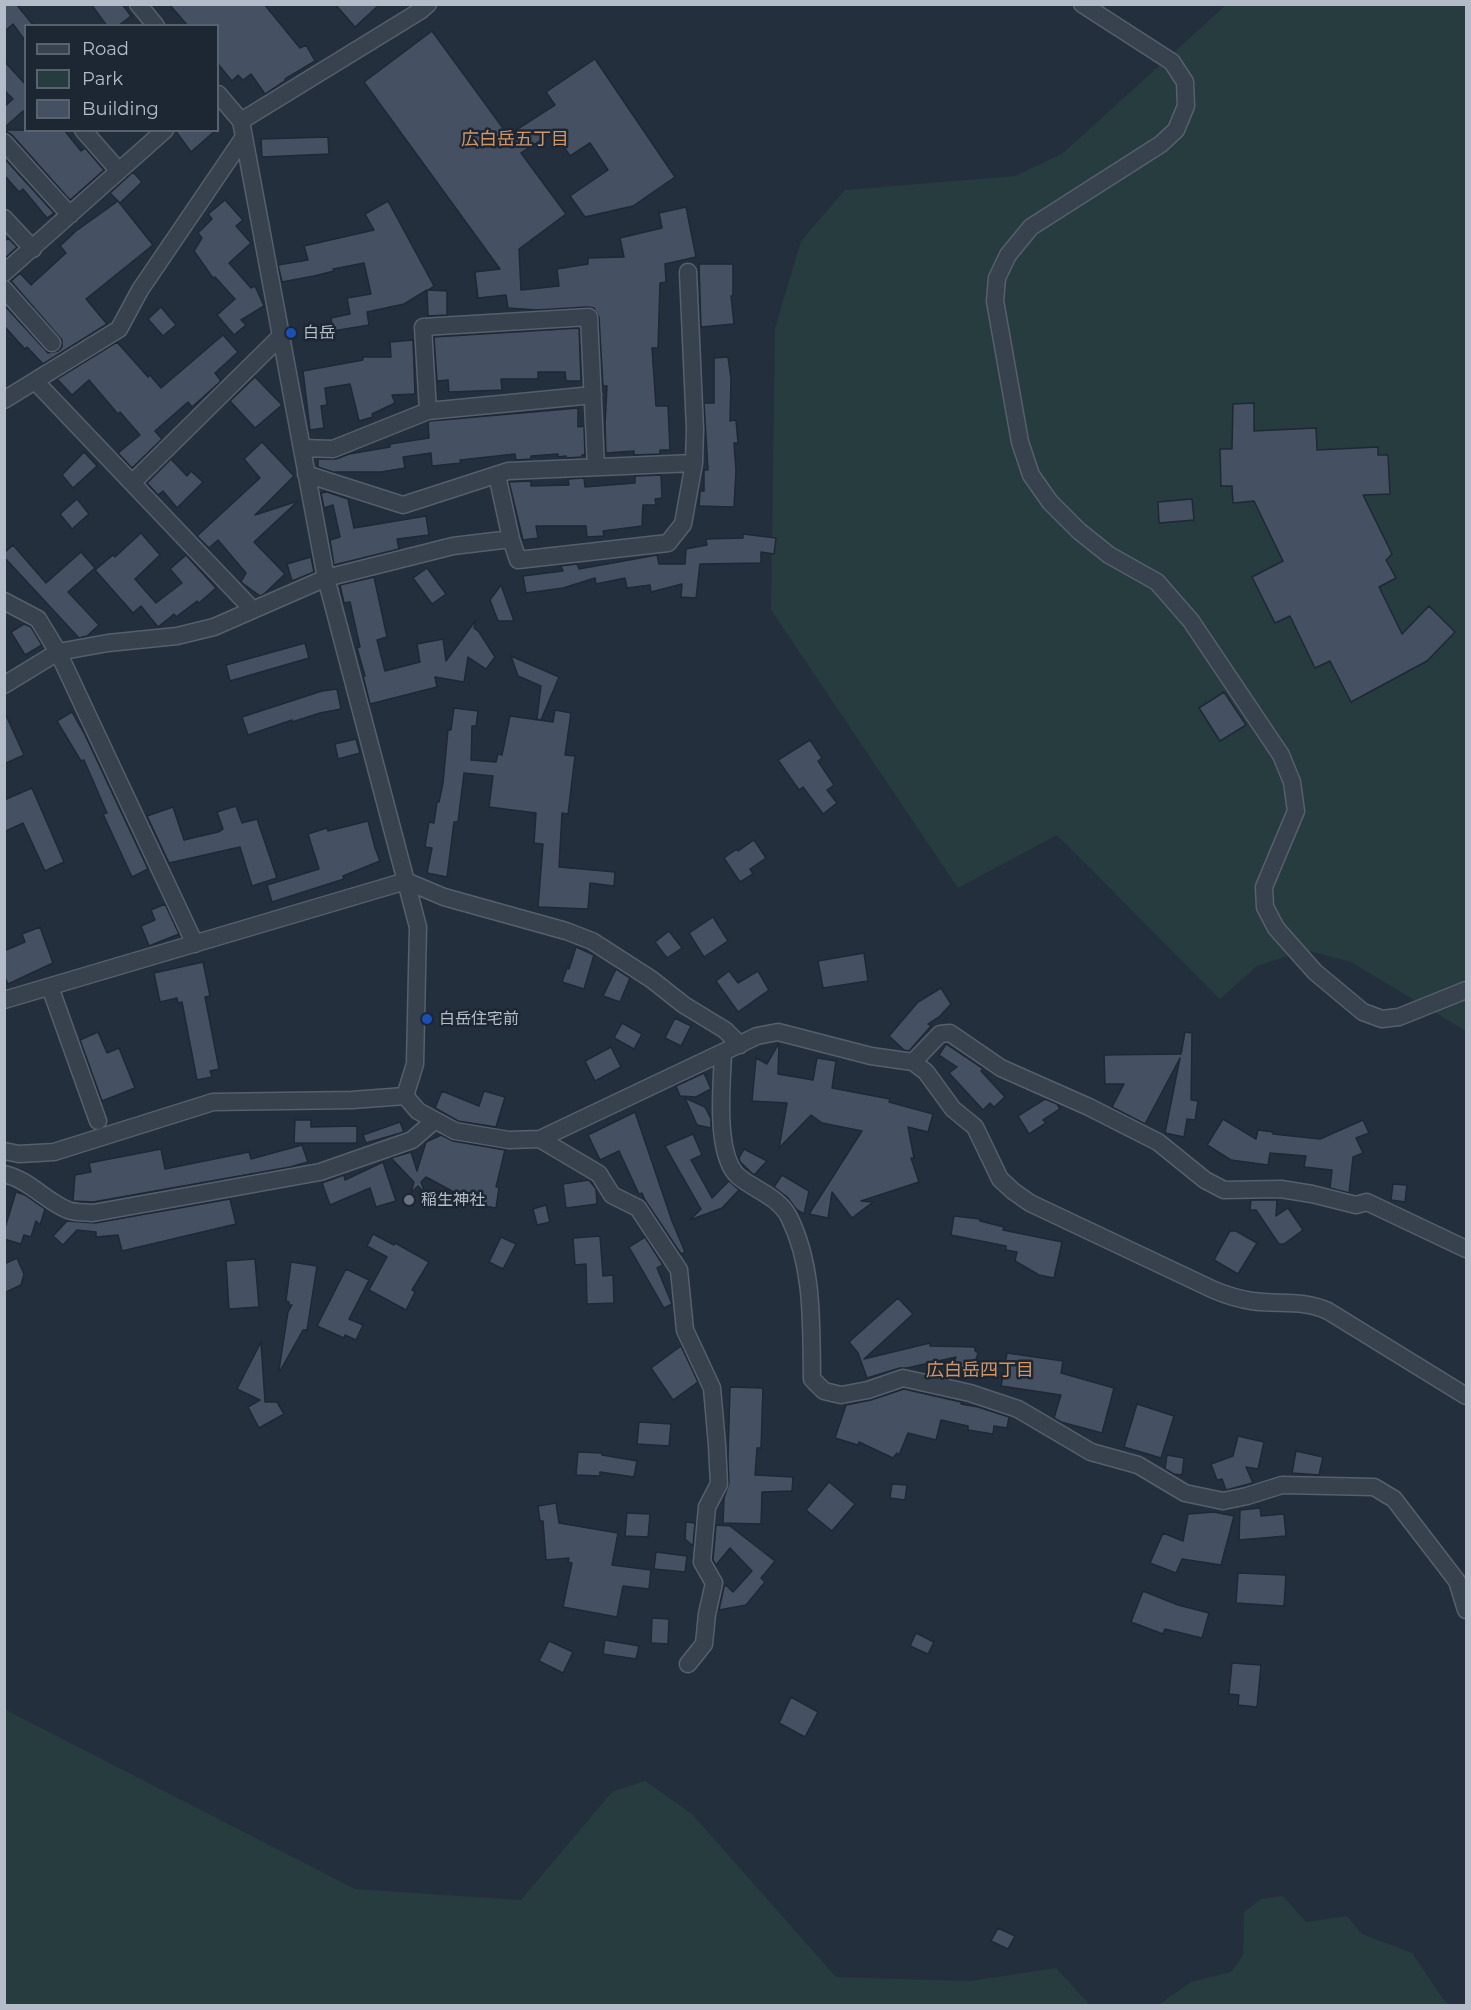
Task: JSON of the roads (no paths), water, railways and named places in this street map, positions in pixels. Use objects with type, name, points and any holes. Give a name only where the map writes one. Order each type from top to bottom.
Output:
[{"type":"street","points":[[138,4],[154,24]]},
{"type":"street","points":[[4,400],[119,329],[140,290],[242,129],[428,4]]},
{"type":"street","points":[[1082,4],[1172,62],[1185,82],[1186,106],[1176,130],[1161,144],[1031,227],[1008,255],[997,278],[994,301],[1020,442],[1031,475],[1050,502],[1079,531],[1108,555],[1157,582],[1191,621],[1281,755],[1292,783],[1296,811],[1264,887],[1265,908],[1276,928],[1315,972],[1363,1012],[1382,1018],[1399,1017],[1467,990]]},
{"type":"street","points":[[219,95],[242,129],[326,578],[418,927],[415,1064],[405,1096]]},
{"type":"street","points":[[85,132],[120,171]]},
{"type":"street","points":[[4,273],[163,132]]},
{"type":"street","points":[[4,142],[70,215]]},
{"type":"street","points":[[4,218],[33,249]]},
{"type":"street","points":[[497,475],[518,560],[668,543],[683,524],[694,463],[695,429],[688,272]]},
{"type":"street","points":[[4,289],[52,343]]},
{"type":"street","points":[[428,411],[423,327],[589,317],[596,467]]},
{"type":"street","points":[[132,483],[281,336]]},
{"type":"street","points":[[35,381],[252,609]]},
{"type":"street","points":[[302,448],[333,449],[428,411],[593,395]]},
{"type":"street","points":[[306,474],[403,505],[508,471],[694,463]]},
{"type":"street","points":[[4,685],[58,652],[108,643],[177,636],[214,627],[326,578],[453,546],[511,539]]},
{"type":"street","points":[[4,601],[38,619],[58,652],[195,944]]},
{"type":"street","points":[[4,1000],[406,881],[444,897],[566,931],[592,941],[651,979],[684,1005],[725,1030],[740,1045]]},
{"type":"street","points":[[50,987],[98,1121]]},
{"type":"street","points":[[405,1096],[418,1111],[455,1131],[509,1140],[540,1139],[757,1036],[778,1032],[871,1056],[913,1062],[926,1071],[952,1109],[975,1127],[1000,1179],[1030,1203],[1214,1290],[1251,1301],[1312,1304],[1328,1311],[1467,1396]]},
{"type":"street","points":[[913,1062],[940,1034],[950,1033],[1001,1068],[1089,1107],[1158,1142],[1205,1180],[1224,1190],[1281,1189],[1356,1205],[1368,1202],[1467,1249]]},
{"type":"street","points":[[723,1053],[721,1134],[729,1161],[737,1176],[776,1202],[788,1214],[801,1249],[811,1300],[812,1379],[824,1391],[841,1395],[868,1390],[903,1378],[970,1393],[1018,1409],[1092,1452],[1137,1465],[1185,1493],[1223,1502],[1282,1485],[1374,1487],[1394,1499],[1450,1572],[1456,1581],[1467,1610]]},
{"type":"street","points":[[4,1151],[19,1154],[54,1152],[213,1102],[352,1100],[405,1096]]},
{"type":"street","points":[[4,1174],[27,1183],[50,1201],[70,1211],[93,1213],[320,1172],[412,1140],[434,1121]]},
{"type":"street","points":[[540,1139],[599,1174],[612,1195],[638,1208],[679,1270],[685,1330],[712,1388],[718,1484],[706,1508],[702,1562],[714,1583],[707,1614],[704,1644],[688,1664]]},
{"type":"place","name":"白岳","points":[[291,333]]},
{"type":"place","name":"白岳住宅前","points":[[427,1019]]},
{"type":"place","name":"稲生神社","points":[[409,1200]]},
{"type":"district","name":"広白岳五丁目","points":[[515,140]]},
{"type":"district","name":"広白岳四丁目","points":[[980,1371]]}]
